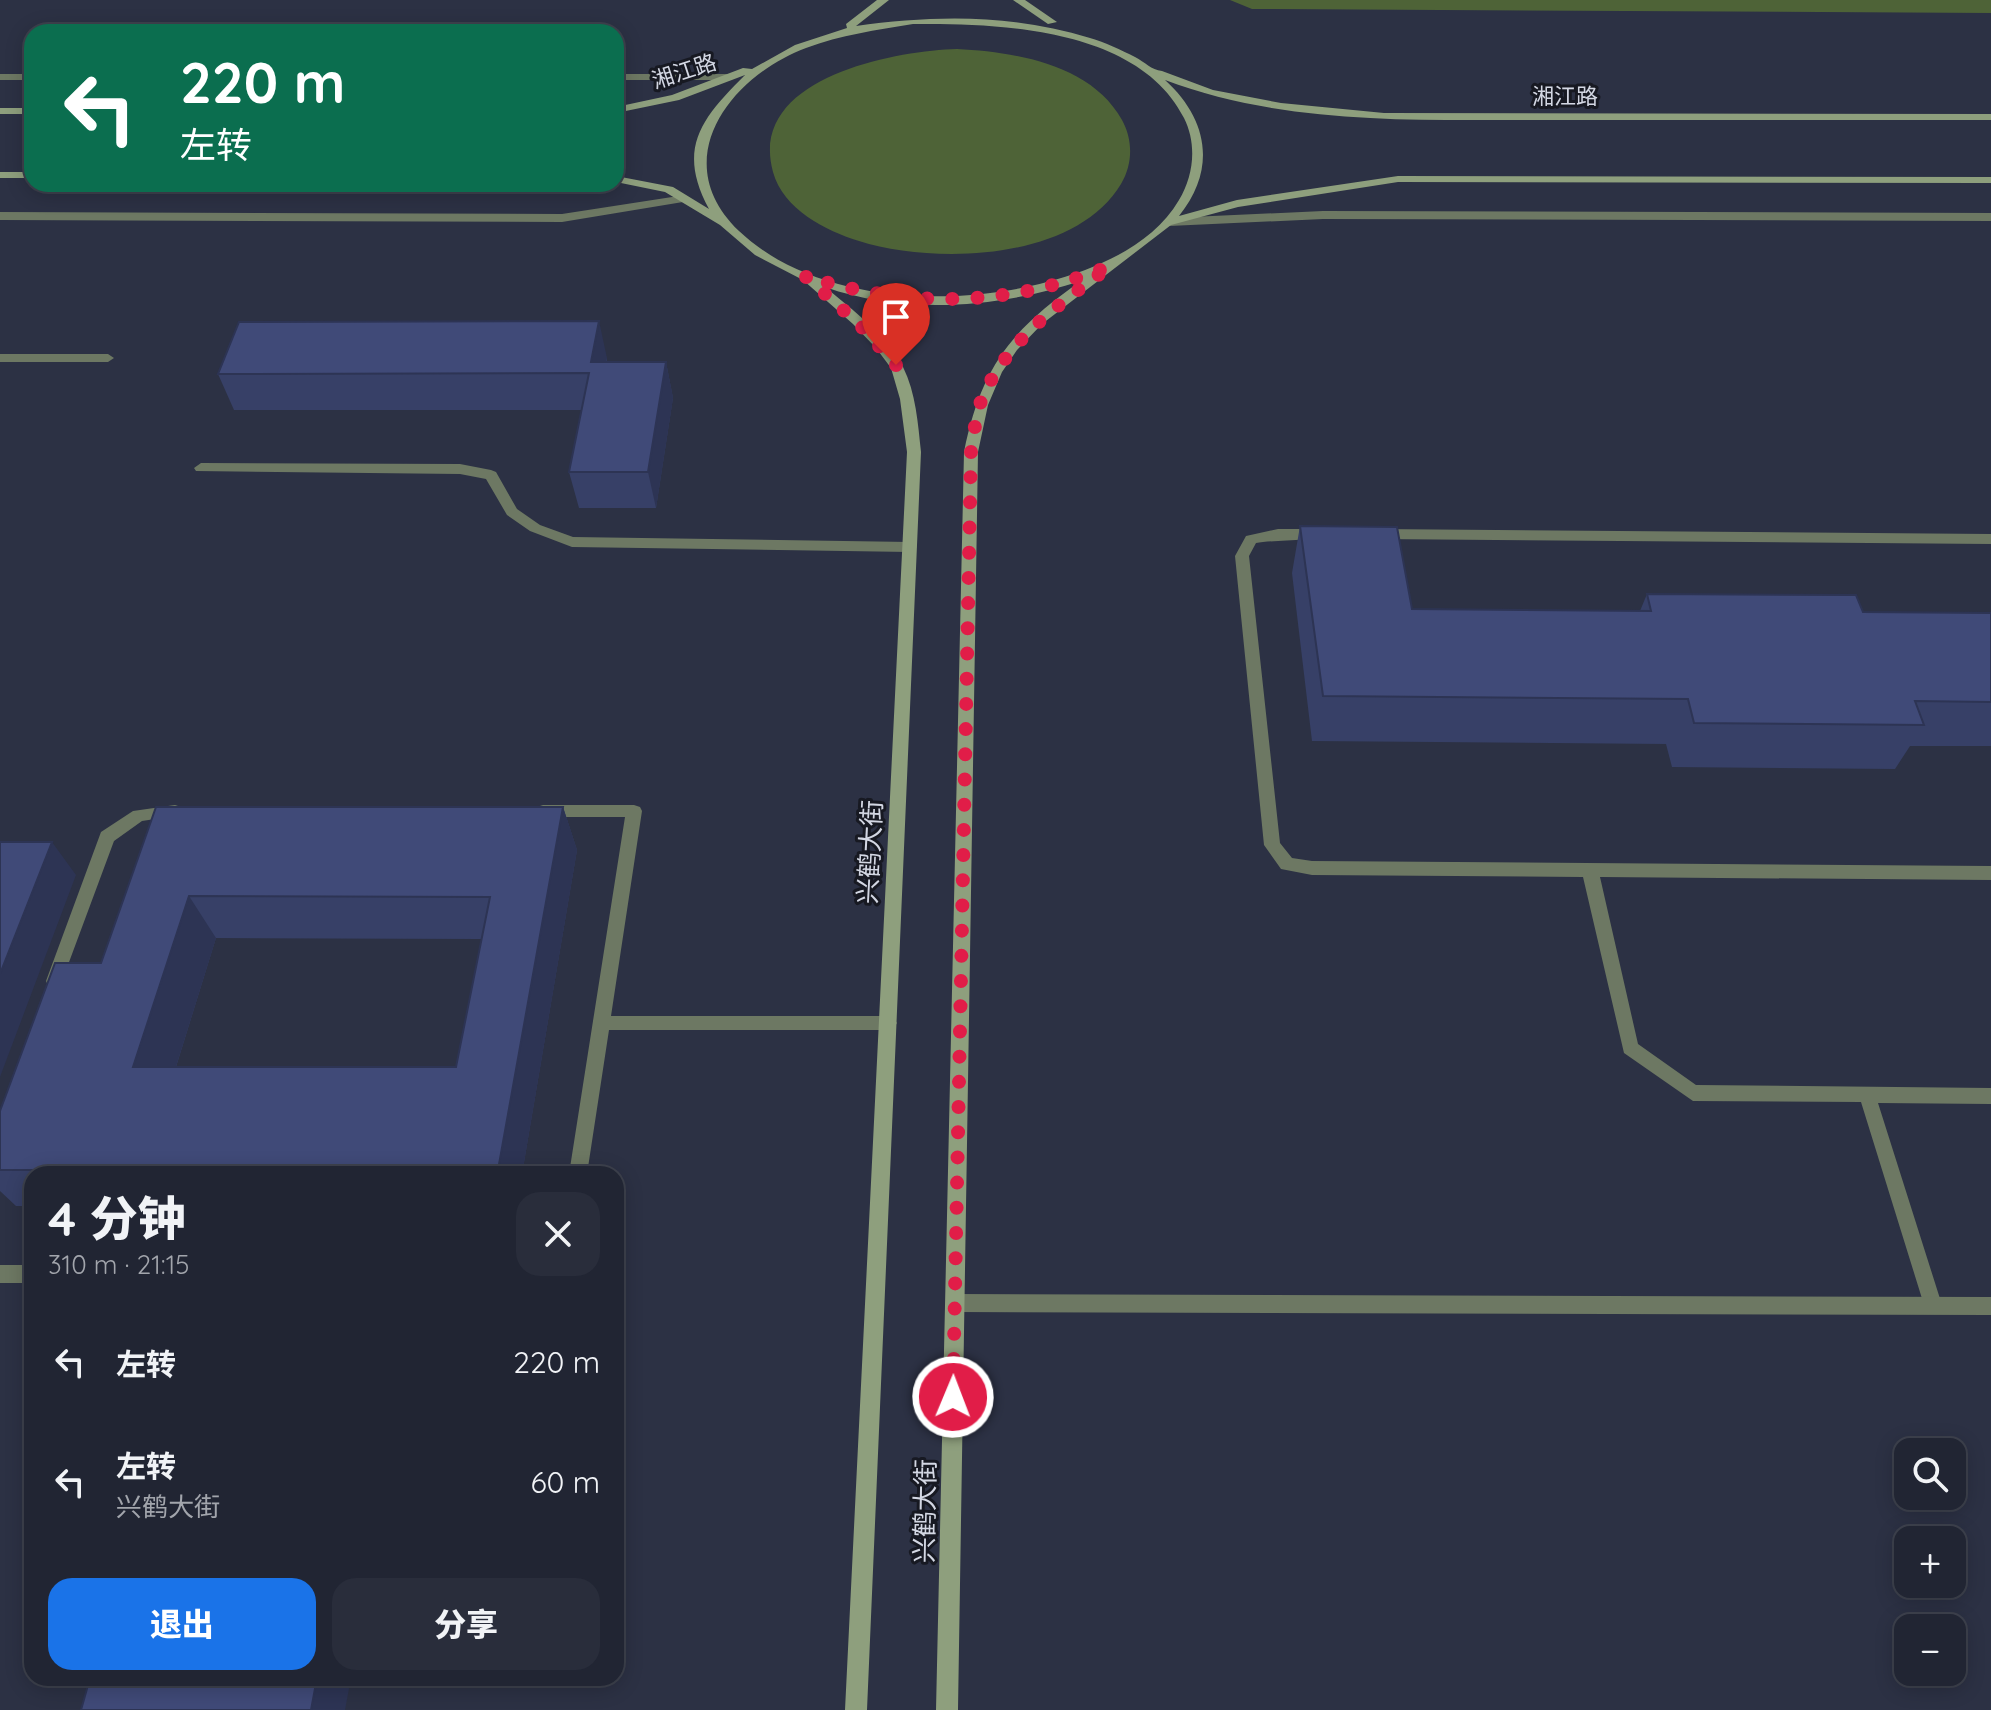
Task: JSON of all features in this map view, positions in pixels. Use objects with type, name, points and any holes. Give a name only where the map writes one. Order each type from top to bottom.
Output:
[{"type":"main road","points":[[848,28],[884,0]]},
{"type":"main road","points":[[1018,0],[1067,31]]},
{"type":"main road","points":[[624,181],[669,189],[727,225],[774,262],[805,276],[879,296],[960,301],[1040,290],[1110,266],[1139,249],[1169,222],[1191,189],[1197,167],[1198,145],[1192,124],[1181,104],[1145,68],[1108,47],[1067,31],[1007,18],[964,15],[910,17],[848,28],[804,43],[764,64],[723,99],[710,119],[702,140],[700,161],[703,183],[712,205],[727,225]]},
{"type":"main road","name":"湘江路","points":[[624,108],[675,98],[764,64]]},
{"type":"main road","name":"湘江路","points":[[1145,68],[1210,93],[1281,106],[1384,116],[1991,117]]},
{"type":"main road","points":[[0,111],[24,111]]},
{"type":"main road","points":[[0,175],[24,175]]},
{"type":"main road","points":[[1169,222],[1237,204],[1398,179],[1991,180]]},
{"type":"main road","name":"兴鹤大街","points":[[947,1710],[971,452],[980,405],[1002,360],[1037,322],[1110,266]]},
{"type":"main road","name":"兴鹤大街","points":[[805,276],[859,324],[896,365],[908,400],[914,452],[856,1710]]},
{"type":"street","points":[[0,77],[24,77]]},
{"type":"street","points":[[624,77],[731,77]]},
{"type":"street","points":[[0,216],[562,218],[685,199]]},
{"type":"street","points":[[1169,222],[1323,215],[1991,217]]},
{"type":"street","points":[[0,358],[108,358]]},
{"type":"street","points":[[201,468],[460,469],[491,475],[512,512],[535,528],[572,542],[910,547]]},
{"type":"street","points":[[1991,539],[1278,534],[1251,539],[1242,556],[1272,845],[1287,864],[1312,868],[1991,873]]},
{"type":"street","points":[[48,998],[107,837],[139,815],[196,811]]},
{"type":"street","points":[[524,811],[634,811],[579,1166]]},
{"type":"street","points":[[1590,870],[1630,1048],[1693,1093],[1991,1096]]},
{"type":"street","points":[[601,1023],[888,1023]]},
{"type":"street","points":[[1867,1095],[1933,1305]]},
{"type":"street","points":[[0,1274],[24,1274]]},
{"type":"street","points":[[955,1303],[1991,1306]]},
{"type":"green space","points":[[1230,0],[1991,0],[1991,13],[1252,9]]},
{"type":"green space","points":[[957,49],[1003,53],[1050,65],[1091,86],[1108,101],[1126,128],[1130,144],[1129,160],[1121,184],[1100,210],[1071,229],[1038,242],[963,254],[926,253],[890,249],[846,237],[807,217],[786,197],[773,172],[771,140],[782,113],[803,92],[831,76],[864,64],[898,56]]},
{"type":"building","points":[[599,321],[591,362],[666,362],[648,472],[569,472],[589,373],[218,374],[239,322]]},
{"type":"building","points":[[1300,526],[1397,527],[1412,609],[1651,611],[1647,594],[1856,595],[1863,612],[1991,613],[1991,702],[1915,701],[1924,725],[1694,723],[1688,699],[1323,696]]},
{"type":"building","points":[[156,807],[563,807],[499,1166],[24,1166],[24,1170],[0,1170],[0,1111],[55,963],[101,963]],"holes":[[[189,896],[490,897],[456,1067],[133,1067]]]},
{"type":"building","points":[[0,842],[52,842],[0,974]]},
{"type":"building","points":[[88,1686],[316,1686],[311,1710],[81,1710]]},
{"type":"route","points":[[896,365],[859,324],[805,276],[879,296],[960,301],[1040,290],[1110,266],[1037,322],[1002,360],[980,405],[971,452],[953,1397]]}]
